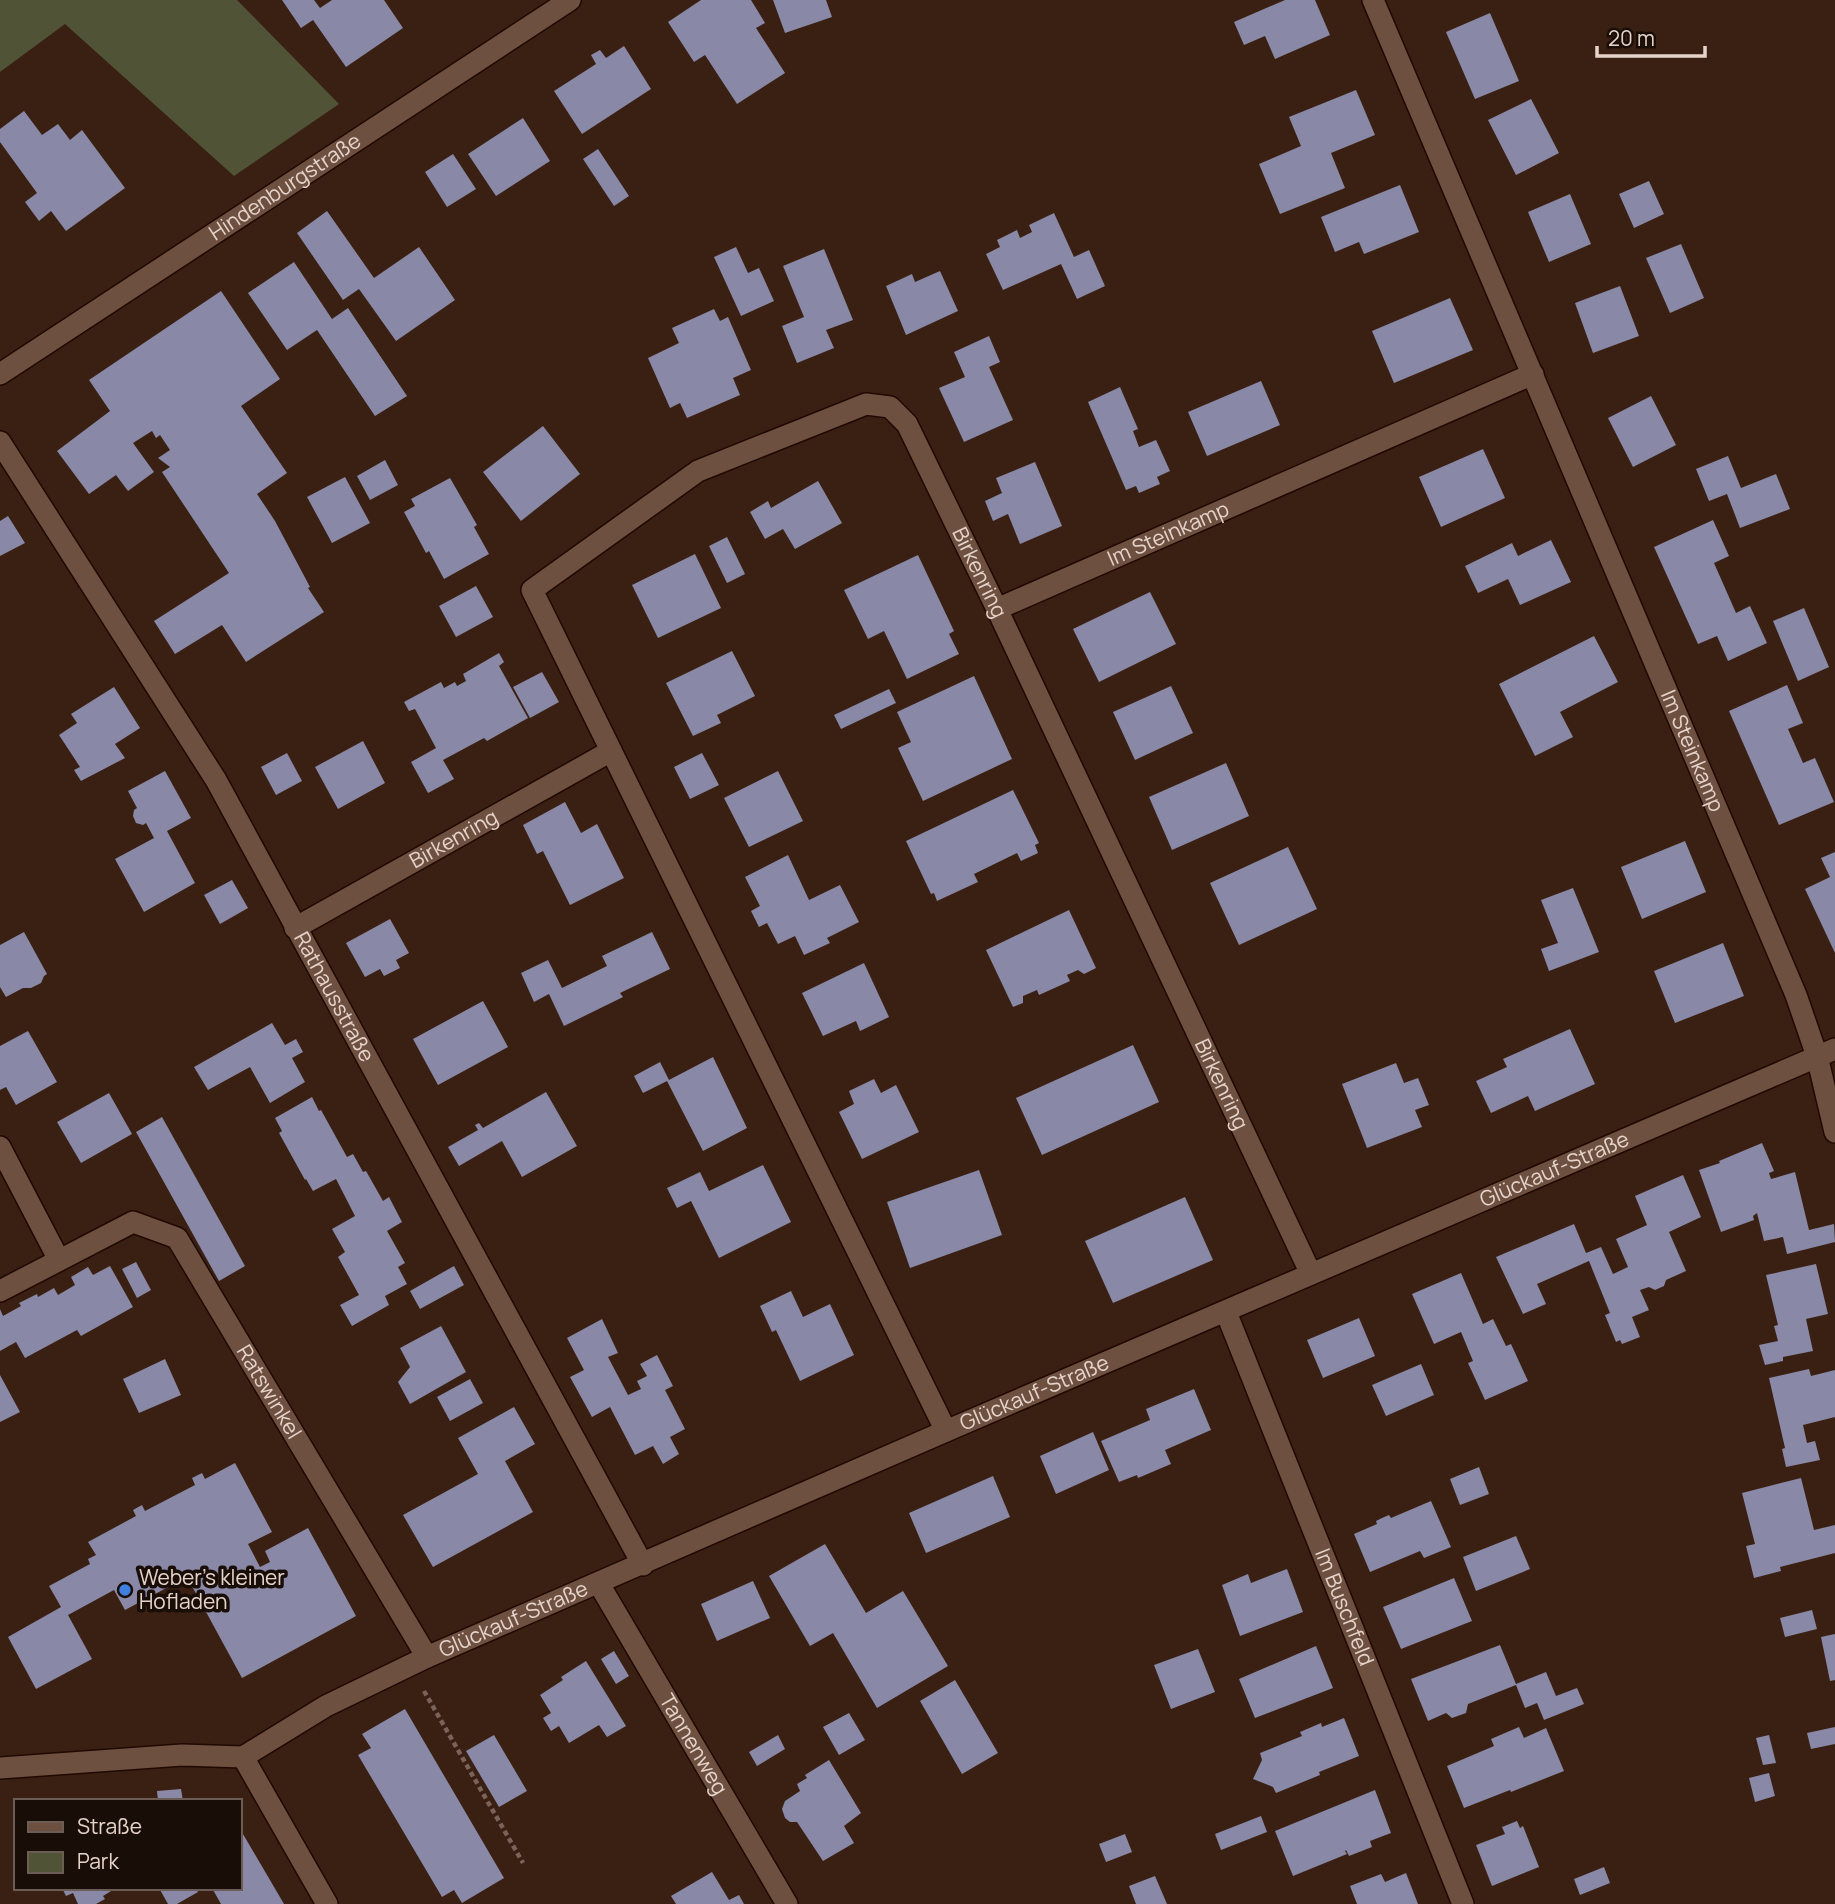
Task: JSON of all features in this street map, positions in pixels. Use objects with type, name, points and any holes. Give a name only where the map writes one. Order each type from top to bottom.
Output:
[{"type":"street","name":"Hindenburgstraße","points":[[0,374],[570,0]]},
{"type":"street","name":"Im Steinkamp","points":[[1373,0],[1796,995],[1826,1052],[1835,1132]]},
{"type":"street","name":"Im Steinkamp","points":[[998,608],[1533,374]]},
{"type":"street","name":"Birkenring","points":[[946,1432],[533,590],[698,471],[866,404],[890,407],[907,424],[998,608],[1311,1274]]},
{"type":"street","name":"Rathausstraße","points":[[0,442],[216,780],[643,1564]]},
{"type":"street","name":"Birkenring","points":[[296,928],[611,751]]},
{"type":"street","name":"Glückauf-Straße","points":[[243,1757],[326,1706],[418,1661],[1826,1052]]},
{"type":"street","points":[[0,1147],[59,1260]]},
{"type":"street","name":"Ratswinkel","points":[[0,1291],[133,1222],[177,1238],[418,1661]]},
{"type":"street","name":"Im Buschfeld","points":[[1226,1312],[1464,1904]]},
{"type":"street","name":"Tannenweg","points":[[599,1584],[787,1904]]},
{"type":"street","points":[[0,1768],[182,1755],[243,1757],[327,1904]]},
{"type":"path","points":[[418,1661],[523,1863]]},
{"type":"green space","points":[[0,0],[237,0],[339,104],[234,176],[65,24],[0,72]]},
{"type":"building","points":[[282,0],[314,0],[320,8],[332,0],[384,0],[403,28],[346,67],[313,20],[301,28]]},
{"type":"building","points":[[701,0],[751,0],[765,23],[756,28],[785,73],[737,104],[705,55],[694,62],[668,22]]},
{"type":"building","points":[[773,0],[826,0],[832,17],[785,33]]},
{"type":"building","points":[[1285,0],[1315,0],[1330,35],[1275,59],[1265,36],[1244,45],[1234,22]]},
{"type":"building","points":[[1490,13],[1519,81],[1475,99],[1446,32]]},
{"type":"building","points":[[624,46],[651,89],[582,134],[554,91],[596,64],[591,55],[600,50],[606,58]]},
{"type":"building","points":[[1356,90],[1375,135],[1331,153],[1345,188],[1280,214],[1259,164],[1301,146],[1289,117]]},
{"type":"building","points":[[1531,99],[1559,153],[1516,175],[1488,120]]},
{"type":"building","points":[[24,111],[42,135],[58,124],[70,140],[82,130],[125,188],[66,231],[51,211],[39,221],[25,202],[37,193],[0,142],[0,129]]},
{"type":"building","points":[[523,118],[550,161],[496,196],[468,154]]},
{"type":"building","points":[[598,149],[629,196],[614,206],[583,159]]},
{"type":"building","points":[[453,154],[476,189],[447,207],[425,172]]},
{"type":"building","points":[[1649,181],[1664,214],[1634,228],[1619,194]]},
{"type":"building","points":[[1400,185],[1419,232],[1364,254],[1359,242],[1335,252],[1321,217]]},
{"type":"building","points":[[1570,194],[1591,244],[1549,262],[1528,212]]},
{"type":"building","points":[[327,211],[374,278],[419,247],[455,300],[396,341],[359,289],[343,300],[297,233]]},
{"type":"building","points":[[1054,213],[1074,257],[1089,250],[1105,286],[1077,299],[1061,264],[1003,290],[986,254],[1000,247],[997,240],[1017,230],[1020,238],[1032,232],[1029,225]]},
{"type":"building","points":[[1681,244],[1704,298],[1670,313],[1646,258]]},
{"type":"building","points":[[736,247],[748,273],[759,268],[774,301],[741,316],[714,257]]},
{"type":"building","points":[[824,249],[853,320],[826,330],[834,348],[797,363],[782,326],[804,317],[783,266]]},
{"type":"building","points":[[294,262],[332,319],[348,308],[407,396],[375,416],[317,330],[287,350],[248,293]]},
{"type":"building","points":[[940,271],[958,311],[906,335],[886,286],[912,274],[915,282]]},
{"type":"building","points":[[1620,286],[1639,336],[1593,353],[1575,303]]},
{"type":"building","points":[[221,291],[280,379],[241,406],[287,473],[257,494],[275,521],[310,587],[308,588],[324,612],[246,662],[222,625],[175,654],[154,621],[229,573],[162,472],[170,467],[158,458],[170,450],[160,435],[156,438],[152,431],[133,443],[154,472],[128,491],[116,475],[89,494],[57,451],[110,411],[89,380]]},
{"type":"building","points":[[1450,298],[1473,350],[1394,383],[1372,331]]},
{"type":"building","points":[[714,309],[720,321],[728,317],[751,370],[733,378],[740,395],[687,418],[680,403],[670,408],[648,358],[679,343],[672,328]]},
{"type":"building","points":[[989,336],[1000,362],[989,367],[1013,420],[964,442],[939,388],[965,377],[954,352]]},
{"type":"building","points":[[1261,381],[1280,425],[1207,456],[1188,412]]},
{"type":"building","points":[[1120,387],[1138,429],[1133,431],[1139,447],[1156,440],[1170,471],[1157,477],[1160,484],[1139,493],[1136,486],[1126,490],[1088,402]]},
{"type":"building","points":[[1651,396],[1676,445],[1633,467],[1608,418]]},
{"type":"building","points":[[543,426],[580,474],[521,521],[483,472]]},
{"type":"building","points":[[1483,449],[1505,498],[1441,527],[1419,477]]},
{"type":"building","points":[[1728,456],[1741,488],[1776,474],[1790,509],[1740,528],[1727,494],[1709,501],[1696,469]]},
{"type":"building","points":[[385,460],[398,485],[370,500],[357,476]]},
{"type":"building","points":[[1035,462],[1062,526],[1020,544],[1008,514],[993,521],[985,501],[1002,493],[996,478]]},
{"type":"building","points":[[345,477],[370,523],[332,543],[307,497]]},
{"type":"building","points":[[450,478],[477,525],[474,527],[489,554],[444,579],[429,551],[426,553],[404,512],[415,506],[411,499]]},
{"type":"building","points":[[818,481],[842,523],[795,549],[783,529],[765,539],[750,512],[768,501],[771,508]]},
{"type":"building","points":[[8,516],[25,543],[0,556],[0,521]]},
{"type":"building","points":[[1713,520],[1729,556],[1714,563],[1736,613],[1750,606],[1767,643],[1728,661],[1717,636],[1698,644],[1654,547]]},
{"type":"building","points":[[727,537],[745,574],[727,583],[709,546]]},
{"type":"building","points":[[1551,540],[1571,582],[1520,605],[1508,579],[1478,593],[1465,566],[1512,543],[1518,556]]},
{"type":"building","points":[[695,554],[721,608],[658,638],[632,585]]},
{"type":"building","points":[[918,555],[954,631],[949,634],[959,654],[907,679],[884,631],[868,639],[844,590]]},
{"type":"building","points":[[476,586],[493,617],[456,637],[439,606]]},
{"type":"building","points":[[1150,592],[1176,644],[1099,682],[1073,629]]},
{"type":"building","points":[[1804,608],[1829,667],[1798,681],[1773,621]]},
{"type":"building","points":[[1594,636],[1618,682],[1560,712],[1573,737],[1535,756],[1499,684]]},
{"type":"building","points":[[732,651],[755,696],[717,715],[721,723],[693,736],[666,683]]},
{"type":"building","points":[[499,653],[504,662],[499,666],[528,718],[487,741],[484,738],[443,760],[454,779],[428,793],[411,762],[436,748],[415,709],[409,711],[404,702],[441,682],[444,688],[455,682],[457,686],[466,681],[463,674]]},
{"type":"building","points":[[542,672],[559,702],[530,718],[513,687]]},
{"type":"building","points":[[974,676],[1012,759],[923,801],[898,748],[911,742],[897,712]]},
{"type":"building","points":[[1787,685],[1803,723],[1788,729],[1803,763],[1815,758],[1834,802],[1779,825],[1729,711]]},
{"type":"building","points":[[1171,686],[1193,733],[1135,760],[1113,712]]},
{"type":"building","points":[[114,687],[140,728],[115,744],[125,758],[81,781],[74,770],[80,767],[59,735],[77,723],[71,714]]},
{"type":"building","points":[[889,689],[896,703],[841,729],[834,715]]},
{"type":"building","points":[[363,741],[385,783],[338,809],[315,767]]},
{"type":"building","points":[[287,753],[302,781],[276,795],[261,767]]},
{"type":"building","points":[[702,753],[719,785],[690,799],[674,767]]},
{"type":"building","points":[[1226,763],[1249,816],[1172,850],[1149,797]]},
{"type":"building","points":[[165,771],[191,818],[167,831],[195,883],[144,912],[115,859],[154,838],[146,823],[136,823],[133,816],[137,808],[128,791]]},
{"type":"building","points":[[778,771],[803,821],[749,847],[724,798]]},
{"type":"building","points":[[1013,790],[1039,843],[1035,845],[1038,853],[1021,861],[1017,853],[974,874],[978,882],[937,901],[934,893],[931,894],[906,841]]},
{"type":"building","points":[[565,802],[581,833],[597,824],[624,878],[570,905],[543,851],[537,854],[523,825]]},
{"type":"building","points":[[1685,841],[1706,892],[1642,919],[1621,867]]},
{"type":"building","points":[[1288,847],[1317,909],[1239,945],[1210,883]]},
{"type":"building","points":[[1835,852],[1835,953],[1805,889],[1830,877],[1821,858]]},
{"type":"building","points":[[788,855],[809,900],[840,885],[859,922],[827,938],[830,943],[804,955],[795,936],[778,944],[767,923],[759,927],[751,911],[760,906],[745,877]]},
{"type":"building","points":[[232,880],[248,908],[220,924],[204,895]]},
{"type":"building","points":[[1573,888],[1599,952],[1549,971],[1541,949],[1558,943],[1541,900]]},
{"type":"building","points":[[1069,910],[1096,968],[1084,974],[1078,970],[1067,975],[1070,981],[1039,995],[1037,990],[1023,996],[1023,1003],[1013,1007],[986,950]]},
{"type":"building","points":[[390,919],[409,953],[396,960],[400,968],[384,976],[380,969],[365,977],[346,943]]},
{"type":"building","points":[[24,932],[47,974],[41,983],[6,997],[0,987],[0,945]]},
{"type":"building","points":[[652,932],[670,969],[620,993],[623,997],[564,1026],[549,994],[534,1002],[521,973],[548,960],[562,988],[607,966],[602,956]]},
{"type":"building","points":[[1723,943],[1744,996],[1675,1023],[1654,971]]},
{"type":"building","points":[[864,963],[889,1017],[860,1031],[856,1021],[823,1036],[802,993]]},
{"type":"building","points":[[483,1001],[508,1047],[438,1085],[413,1039]]},
{"type":"building","points":[[272,1023],[285,1045],[296,1039],[303,1052],[292,1058],[305,1082],[270,1103],[250,1067],[208,1090],[194,1067]]},
{"type":"building","points":[[1570,1029],[1595,1084],[1535,1111],[1528,1096],[1491,1113],[1476,1081],[1507,1067],[1503,1059]]},
{"type":"building","points":[[28,1031],[57,1082],[16,1105],[6,1087],[0,1090],[0,1046]]},
{"type":"building","points":[[1133,1045],[1159,1102],[1042,1155],[1016,1098]]},
{"type":"building","points":[[713,1057],[747,1128],[703,1151],[667,1081]]},
{"type":"building","points":[[660,1062],[669,1080],[643,1093],[634,1076]]},
{"type":"building","points":[[1396,1063],[1404,1083],[1418,1078],[1429,1105],[1415,1110],[1422,1127],[1367,1148],[1342,1084]]},
{"type":"building","points":[[874,1079],[881,1093],[896,1085],[919,1132],[862,1159],[839,1112],[854,1104],[849,1091]]},
{"type":"building","points":[[546,1092],[577,1146],[522,1177],[502,1141],[459,1166],[448,1147],[478,1130],[475,1125],[479,1123],[483,1128]]},
{"type":"building","points":[[109,1093],[132,1134],[81,1163],[57,1122]]},
{"type":"building","points":[[312,1097],[347,1157],[353,1154],[383,1201],[389,1197],[402,1222],[387,1231],[405,1263],[398,1267],[407,1284],[385,1296],[389,1305],[352,1326],[340,1305],[359,1295],[338,1257],[345,1252],[332,1229],[355,1216],[336,1179],[313,1191],[279,1133],[282,1131],[275,1118]]},
{"type":"building","points":[[162,1117],[245,1266],[219,1281],[136,1132]]},
{"type":"building","points":[[1762,1143],[1774,1171],[1769,1173],[1771,1179],[1795,1172],[1809,1230],[1834,1224],[1835,1242],[1787,1254],[1783,1237],[1764,1241],[1757,1213],[1753,1216],[1754,1220],[1721,1232],[1699,1170]]},
{"type":"building","points":[[763,1165],[791,1222],[719,1258],[691,1201],[677,1208],[667,1188],[700,1172],[709,1191]]},
{"type":"building","points":[[979,1170],[1002,1235],[910,1268],[887,1202]]},
{"type":"building","points":[[1683,1175],[1701,1217],[1669,1232],[1686,1271],[1666,1280],[1664,1286],[1655,1290],[1649,1287],[1640,1290],[1649,1310],[1632,1317],[1640,1337],[1622,1344],[1620,1340],[1616,1342],[1605,1315],[1610,1313],[1589,1261],[1537,1284],[1546,1304],[1523,1314],[1496,1257],[1574,1224],[1586,1253],[1601,1247],[1613,1274],[1628,1267],[1616,1239],[1647,1225],[1635,1196]]},
{"type":"building","points":[[1185,1197],[1213,1260],[1113,1303],[1085,1241]]},
{"type":"building","points":[[136,1262],[151,1290],[137,1298],[122,1269]]},
{"type":"building","points":[[1816,1264],[1828,1314],[1806,1319],[1813,1351],[1783,1357],[1783,1361],[1765,1365],[1759,1345],[1778,1341],[1774,1326],[1778,1325],[1766,1275]]},
{"type":"building","points":[[110,1266],[133,1307],[81,1336],[77,1330],[25,1358],[16,1342],[0,1351],[0,1309],[3,1316],[21,1306],[19,1303],[54,1288],[58,1295],[75,1285],[71,1277],[88,1267],[93,1275]]},
{"type":"building","points":[[454,1266],[464,1285],[420,1309],[410,1291]]},
{"type":"building","points":[[1461,1273],[1483,1324],[1493,1319],[1506,1346],[1511,1344],[1528,1381],[1485,1400],[1468,1363],[1473,1361],[1461,1332],[1434,1344],[1412,1294]]},
{"type":"building","points":[[791,1291],[803,1317],[830,1304],[854,1355],[800,1381],[776,1330],[772,1332],[760,1306]]},
{"type":"building","points":[[1359,1318],[1375,1356],[1323,1378],[1307,1340]]},
{"type":"building","points":[[602,1319],[618,1353],[608,1357],[628,1395],[641,1389],[637,1381],[647,1376],[640,1364],[657,1355],[673,1386],[665,1390],[685,1429],[670,1437],[679,1454],[663,1464],[653,1446],[635,1455],[610,1407],[592,1417],[570,1377],[584,1370],[567,1338]]},
{"type":"building","points":[[441,1326],[466,1372],[410,1404],[398,1382],[410,1367],[400,1348]]},
{"type":"building","points":[[165,1359],[181,1395],[139,1413],[123,1379]]},
{"type":"building","points":[[1421,1364],[1434,1395],[1386,1416],[1372,1385]]},
{"type":"building","points":[[1809,1369],[1811,1376],[1835,1370],[1835,1417],[1803,1425],[1807,1443],[1815,1441],[1820,1460],[1786,1467],[1782,1449],[1785,1448],[1769,1378]]},
{"type":"building","points":[[0,1375],[20,1412],[0,1422]]},
{"type":"building","points":[[470,1379],[483,1403],[450,1421],[437,1397]]},
{"type":"building","points":[[1194,1389],[1211,1430],[1165,1450],[1171,1464],[1138,1478],[1137,1475],[1119,1482],[1101,1441],[1150,1420],[1146,1409]]},
{"type":"building","points":[[514,1407],[535,1444],[505,1461],[533,1512],[433,1567],[403,1515],[478,1474],[458,1438]]},
{"type":"building","points":[[1093,1432],[1109,1470],[1056,1494],[1040,1456]]},
{"type":"building","points":[[235,1463],[272,1532],[248,1544],[260,1567],[270,1562],[265,1551],[308,1528],[356,1616],[242,1678],[187,1577],[125,1610],[114,1590],[68,1615],[92,1659],[36,1689],[8,1637],[61,1607],[49,1586],[90,1564],[88,1559],[96,1555],[88,1542],[136,1516],[133,1510],[142,1505],[145,1511],[195,1485],[192,1478],[202,1473],[205,1479]]},
{"type":"building","points":[[1479,1467],[1489,1494],[1460,1505],[1450,1479]]},
{"type":"building","points":[[993,1476],[1010,1517],[926,1553],[909,1513]]},
{"type":"building","points":[[1801,1478],[1814,1530],[1835,1525],[1835,1553],[1780,1567],[1781,1571],[1754,1578],[1746,1546],[1755,1544],[1742,1493]]},
{"type":"building","points":[[1431,1501],[1451,1547],[1424,1558],[1420,1551],[1370,1572],[1354,1534],[1377,1524],[1376,1521],[1389,1515],[1391,1518]]},
{"type":"building","points":[[1516,1536],[1530,1569],[1476,1591],[1463,1557]]},
{"type":"building","points":[[825,1544],[866,1613],[903,1591],[948,1666],[877,1708],[833,1633],[810,1646],[769,1576]]},
{"type":"building","points":[[1287,1569],[1303,1612],[1240,1636],[1222,1585],[1248,1574],[1251,1583]]},
{"type":"building","points":[[1454,1578],[1472,1621],[1401,1649],[1383,1607]]},
{"type":"building","points":[[753,1581],[770,1618],[717,1641],[701,1604]]},
{"type":"building","points":[[1812,1610],[1817,1629],[1785,1637],[1780,1618]]},
{"type":"building","points":[[1835,1634],[1835,1680],[1830,1681],[1821,1637]]},
{"type":"building","points":[[1500,1645],[1516,1684],[1546,1672],[1556,1696],[1577,1688],[1584,1704],[1544,1720],[1537,1703],[1525,1708],[1516,1685],[1468,1704],[1466,1713],[1452,1718],[1446,1713],[1428,1721],[1411,1679]]},
{"type":"building","points":[[1316,1646],[1333,1688],[1255,1718],[1239,1679]]},
{"type":"building","points":[[1198,1649],[1215,1692],[1171,1709],[1154,1665]]},
{"type":"building","points":[[614,1651],[629,1676],[616,1684],[601,1659]]},
{"type":"building","points":[[586,1661],[626,1726],[607,1737],[599,1725],[569,1743],[559,1726],[551,1731],[543,1718],[551,1713],[540,1695]]},
{"type":"building","points":[[955,1680],[998,1753],[962,1774],[920,1701]]},
{"type":"building","points":[[405,1709],[504,1878],[462,1903],[454,1890],[442,1897],[358,1755],[371,1748],[362,1734]]},
{"type":"building","points":[[849,1713],[865,1740],[839,1755],[823,1727]]},
{"type":"building","points":[[1344,1718],[1359,1756],[1276,1793],[1273,1787],[1253,1779],[1262,1760],[1260,1753],[1302,1736],[1300,1732],[1321,1723],[1322,1727]]},
{"type":"building","points":[[1519,1727],[1524,1738],[1546,1728],[1564,1771],[1464,1808],[1447,1766],[1494,1746],[1491,1739]]},
{"type":"building","points":[[1835,1727],[1835,1744],[1811,1749],[1807,1733]]},
{"type":"building","points":[[494,1735],[527,1791],[499,1807],[466,1751]]},
{"type":"building","points":[[778,1735],[785,1749],[757,1766],[749,1752]]},
{"type":"building","points":[[1769,1735],[1776,1763],[1763,1765],[1756,1738]]},
{"type":"building","points":[[829,1760],[861,1813],[844,1826],[854,1843],[823,1861],[797,1822],[790,1822],[785,1818],[782,1809],[785,1801],[800,1791],[797,1784],[807,1778],[805,1775]]},
{"type":"building","points":[[1769,1773],[1775,1796],[1755,1802],[1749,1778]]},
{"type":"building","points":[[181,1789],[183,1799],[158,1799],[157,1791]]},
{"type":"building","points":[[1375,1790],[1391,1833],[1370,1841],[1372,1847],[1349,1856],[1346,1850],[1347,1854],[1293,1876],[1275,1831]]},
{"type":"building","points":[[1261,1816],[1267,1832],[1221,1850],[1215,1834]]},
{"type":"building","points":[[1517,1821],[1520,1828],[1523,1826],[1539,1867],[1492,1886],[1476,1845],[1505,1834],[1502,1827]]},
{"type":"building","points":[[242,1832],[284,1904],[221,1904],[213,1890],[242,1890]]},
{"type":"building","points":[[1125,1834],[1132,1852],[1106,1862],[1099,1844]]},
{"type":"building","points":[[1604,1867],[1610,1883],[1580,1895],[1574,1879]]},
{"type":"building","points":[[712,1872],[729,1900],[739,1895],[744,1904],[676,1904],[671,1896]]},
{"type":"building","points":[[1406,1873],[1418,1904],[1357,1904],[1350,1886],[1381,1874],[1385,1882]]},
{"type":"building","points":[[1155,1876],[1167,1904],[1136,1904],[1129,1886]]},
{"type":"building","points":[[63,1890],[113,1890],[96,1904],[78,1904],[73,1893],[66,1896]]},
{"type":"building","points":[[160,1890],[198,1892],[177,1904],[168,1904]]},
{"type":"place","name":"Weber's kleiner Hofladen","points":[[125,1590]]}]
